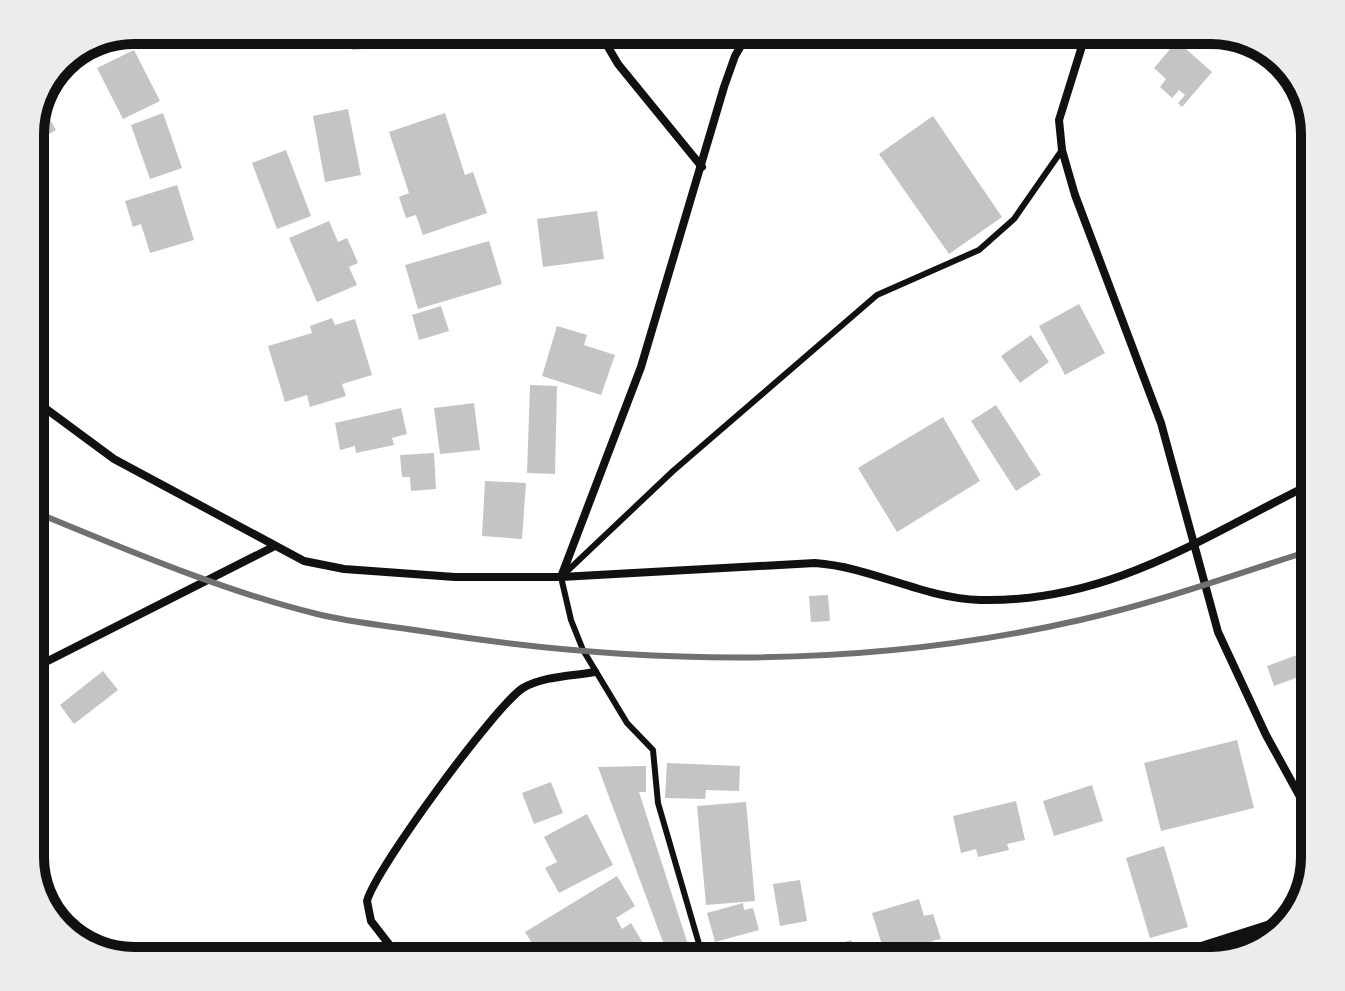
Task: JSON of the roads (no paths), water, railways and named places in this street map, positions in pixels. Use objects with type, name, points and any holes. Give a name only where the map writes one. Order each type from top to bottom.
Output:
[{"type":"street","points":[[606,44],[618,64],[702,167]]},
{"type":"street","points":[[561,577],[641,367],[731,66],[743,44]]},
{"type":"street","points":[[1083,44],[1059,120],[1062,150],[1075,195],[1161,423],[1218,632],[1266,735],[1301,799]]},
{"type":"street","points":[[44,407],[114,459],[304,561],[344,569],[455,577],[561,577],[815,563],[844,565],[934,594],[979,600],[1079,588],[1161,563],[1301,489]]},
{"type":"street","points":[[44,663],[273,547]]},
{"type":"street","points":[[391,947],[371,921],[367,901],[402,837],[512,697],[539,682],[595,672]]},
{"type":"street","points":[[1198,947],[1271,924]]},
{"type":"lane","points":[[700,947],[658,803],[653,750],[627,723],[595,672],[571,620],[561,577],[673,471],[877,295],[979,250],[1014,219],[1062,150]]},
{"type":"railway","points":[[44,516],[208,581],[331,617],[509,643],[673,656],[837,654],[1000,636],[1139,605],[1301,554]]}]
